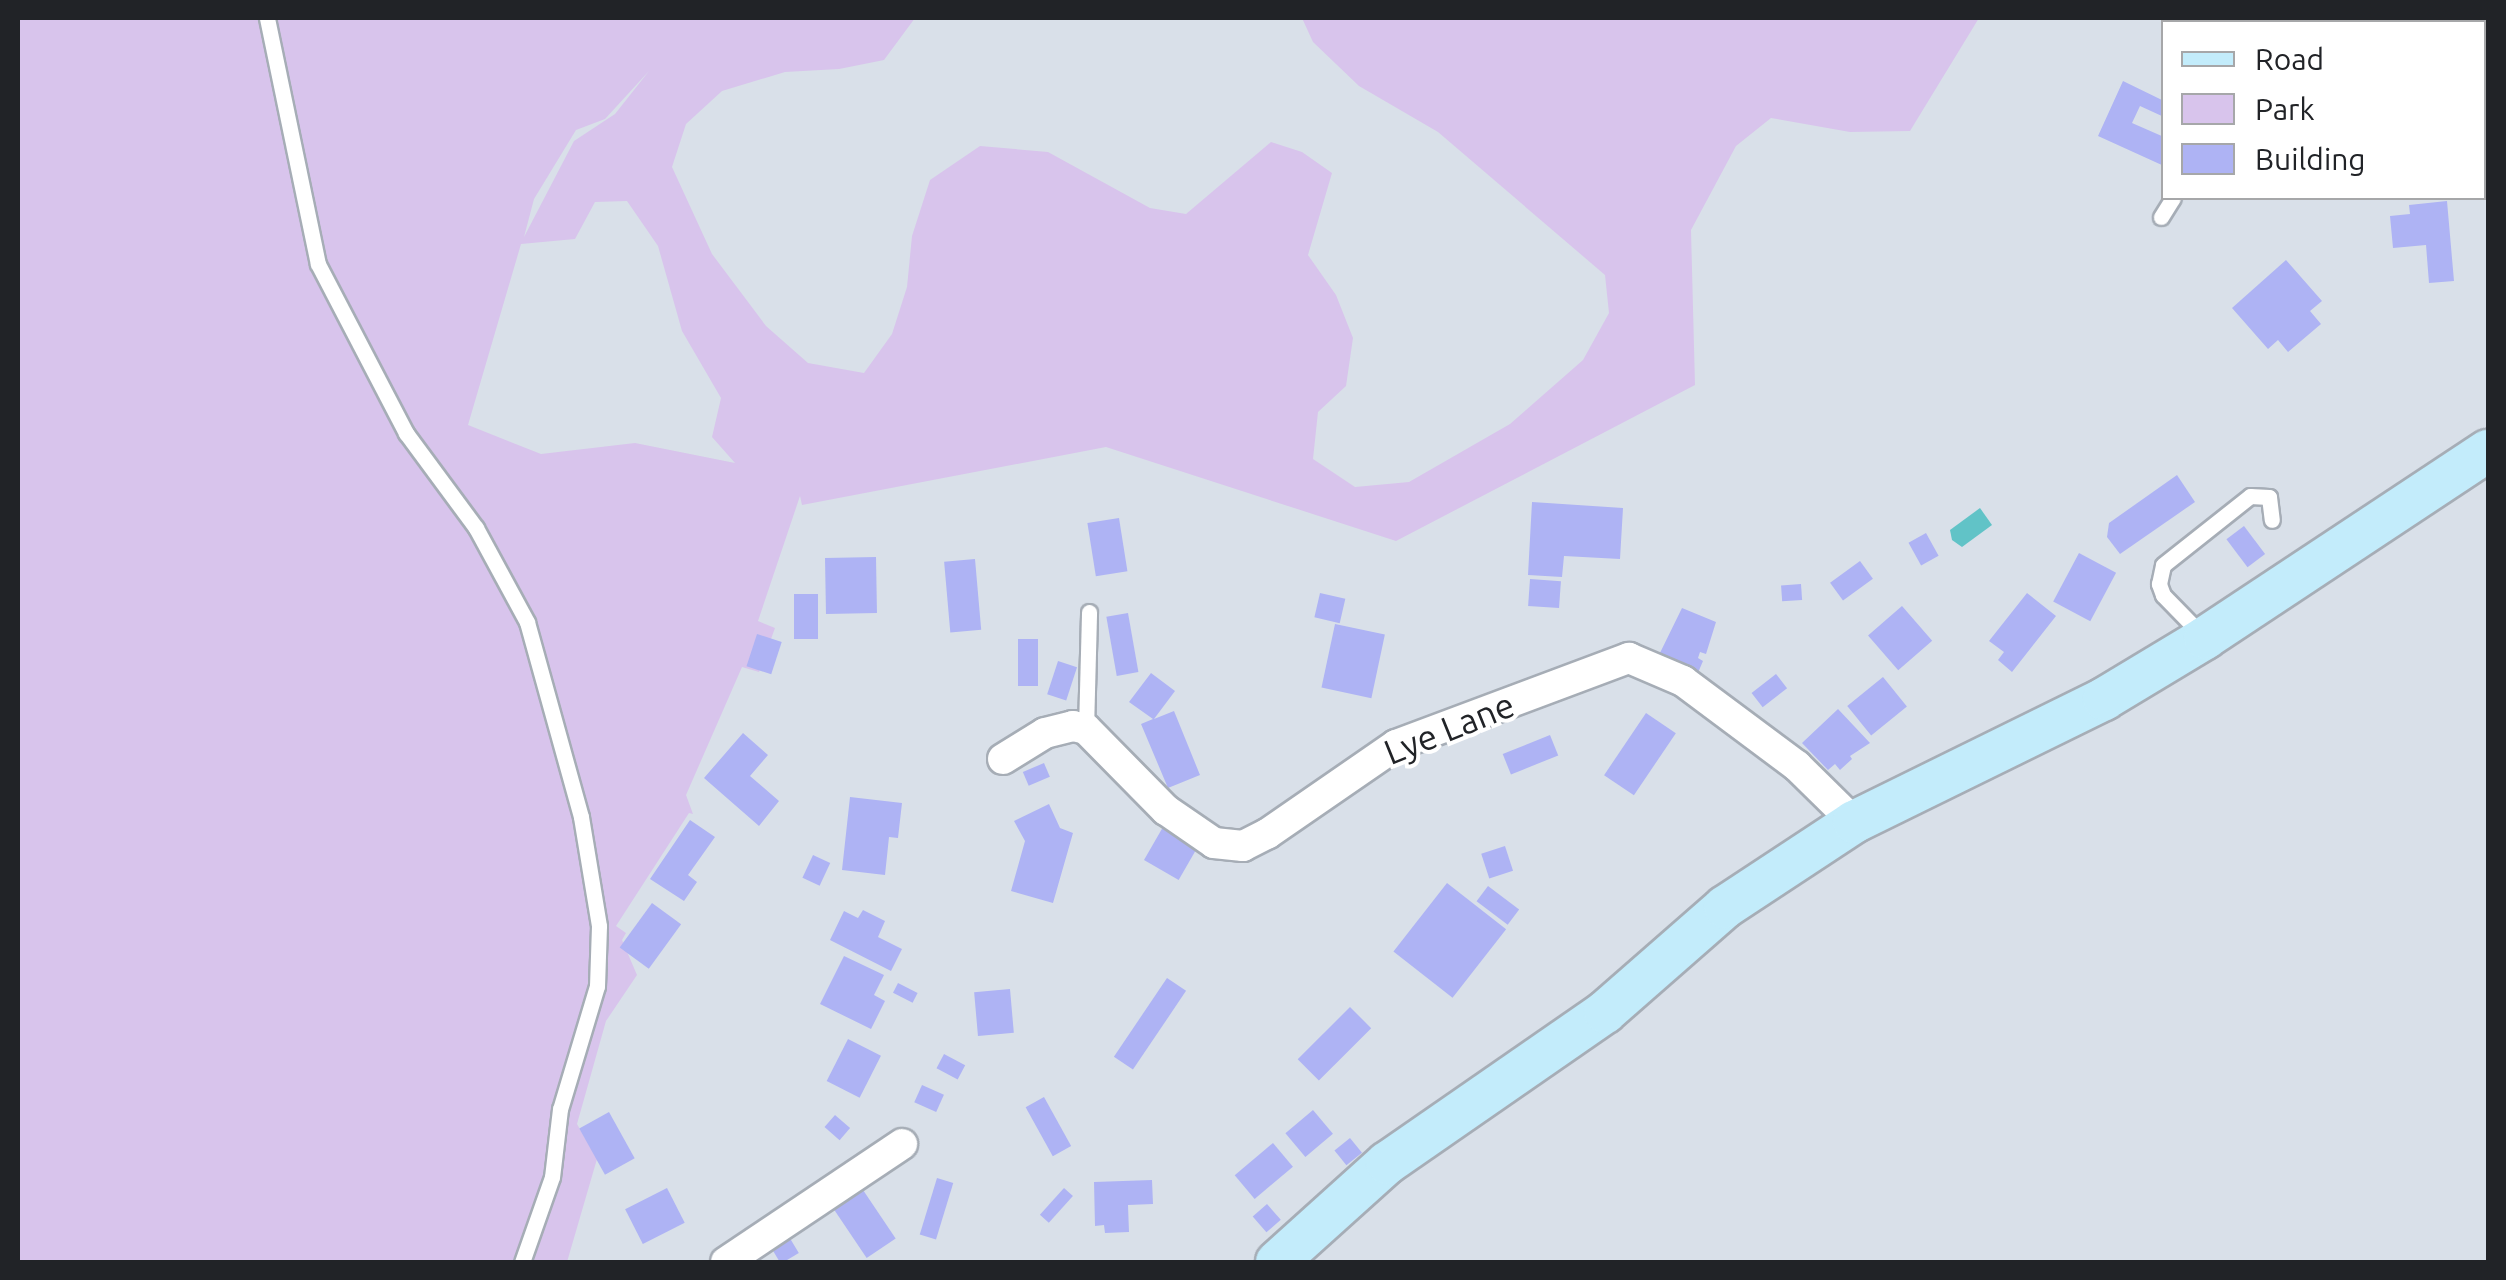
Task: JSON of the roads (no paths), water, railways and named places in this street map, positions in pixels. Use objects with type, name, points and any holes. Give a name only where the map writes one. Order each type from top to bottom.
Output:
[{"type":"main road","points":[[1277,1262],[1387,1163],[1605,1012],[1726,907],[1854,822],[2104,698],[2205,638],[2488,452]]},
{"type":"street","name":"Lye Lane","points":[[1086,729],[1166,810],[1214,842],[1242,846],[1266,834],[1396,746],[1629,658],[1683,681],[1797,766],[1854,822]]},
{"type":"street","points":[[1003,760],[1046,733],[1073,726],[1086,729]]},
{"type":"street","points":[[726,1262],[902,1144]]},
{"type":"lane","points":[[267,18],[318,264],[406,433],[476,528],[526,622],[581,817],[599,926],[597,986],[560,1109],[552,1177],[522,1262]]},
{"type":"lane","points":[[2162,217],[2173,200]]},
{"type":"lane","points":[[2205,638],[2163,596],[2163,565],[2250,496],[2268,497],[2272,520]]},
{"type":"lane","points":[[1086,729],[1089,612]]},
{"type":"water","points":[[1980,508],[1992,525],[1962,547],[1952,540],[1950,530]]}]
